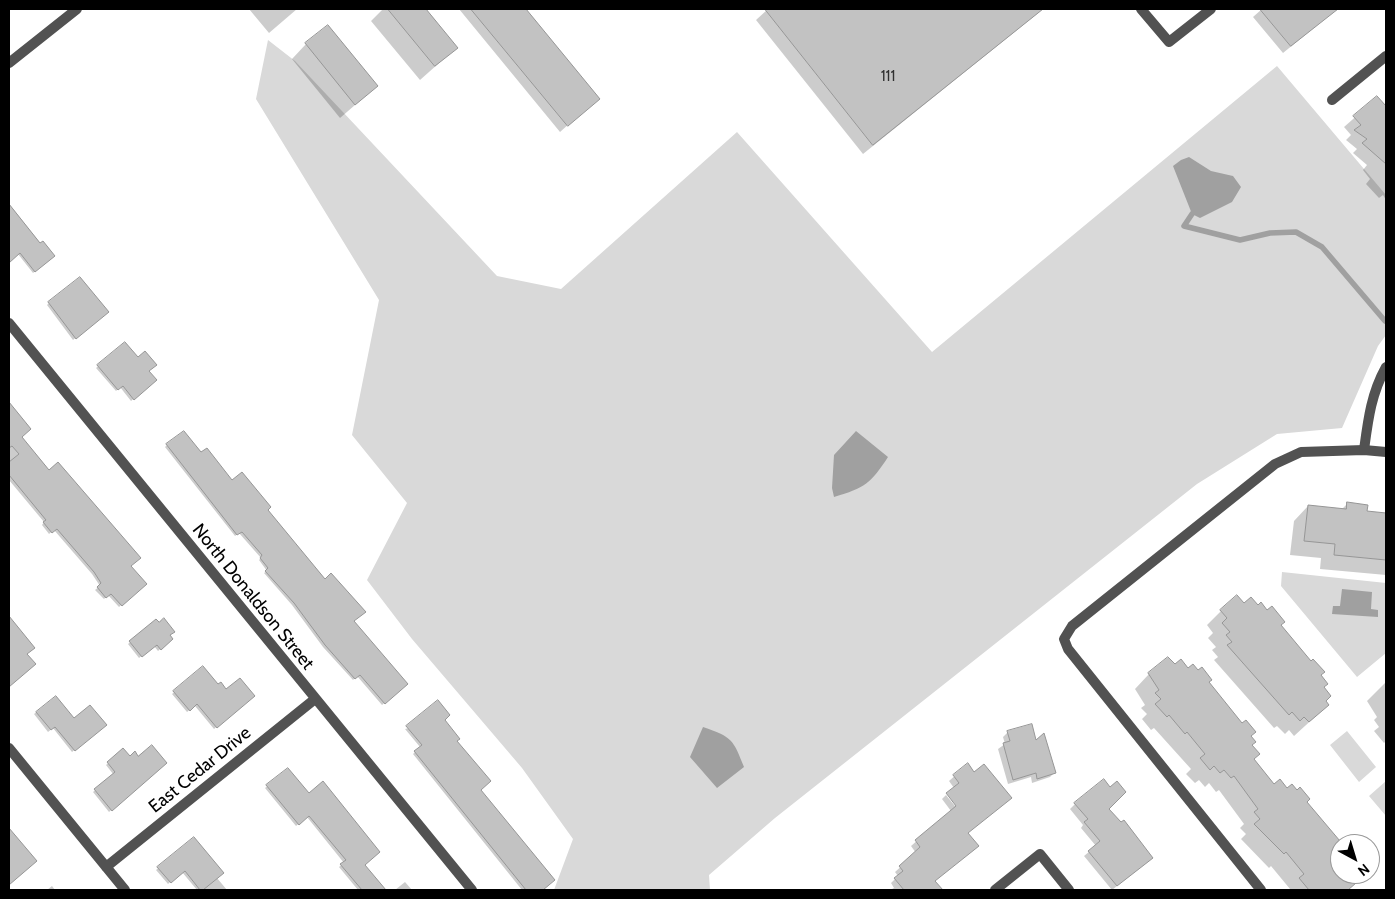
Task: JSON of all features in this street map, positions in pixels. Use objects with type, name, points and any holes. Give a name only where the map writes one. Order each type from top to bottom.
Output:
[{"type":"street","points":[[9,63],[77,9]]},
{"type":"street","points":[[1141,9],[1169,42],[1211,9]]},
{"type":"street","points":[[1332,100],[1386,56]]},
{"type":"street","name":"North Donaldson Street","points":[[9,323],[472,890]]},
{"type":"street","points":[[1364,450],[1373,395],[1386,367]]},
{"type":"street","points":[[1261,890],[1068,649],[1064,639],[1072,626],[1275,464],[1301,452],[1364,450],[1386,452]]},
{"type":"street","name":"East Cedar Drive","points":[[106,867],[315,698]]},
{"type":"street","points":[[9,748],[125,890]]},
{"type":"street","points":[[995,890],[1040,854],[1070,890]]},
{"type":"shaded area","points":[[268,40],[295,61],[497,276],[561,289],[737,132],[932,352],[1277,66],[1386,195],[1386,335],[1378,346],[1342,428],[1277,434],[1197,484],[775,818],[709,875],[710,890],[554,890],[573,839],[522,768],[412,639],[367,580],[407,503],[352,435],[379,300],[256,99]]},
{"type":"shaded area","points":[[1189,157],[1211,171],[1233,176],[1241,187],[1232,202],[1200,218],[1192,214],[1173,166]]},
{"type":"shaded area","points":[[856,431],[888,457],[872,479],[853,491],[834,497],[832,488],[834,455]]},
{"type":"shaded area","points":[[1282,572],[1386,583],[1386,653],[1357,677],[1281,586]]},
{"type":"shaded area","points":[[1342,589],[1372,592],[1371,609],[1378,610],[1378,617],[1332,614],[1333,606],[1340,606]]},
{"type":"shaded area","points":[[703,727],[730,740],[737,750],[744,767],[717,788],[690,757]]},
{"type":"shaded area","points":[[1347,731],[1376,767],[1359,782],[1330,745]]},
{"type":"shaded area","points":[[1386,781],[1386,816],[1369,796]]},
{"type":"building","points":[[388,9],[426,9],[458,48],[435,66]]},
{"type":"building","points":[[471,9],[526,9],[600,99],[568,126]]},
{"type":"building","points":[[765,9],[1043,9],[873,145]]},
{"type":"building","points":[[1260,9],[1338,9],[1291,46]]},
{"type":"building","points":[[328,25],[378,86],[355,105],[305,43]]},
{"type":"building","points":[[1377,96],[1386,106],[1386,164],[1362,143],[1367,139],[1354,130],[1361,125],[1353,116]]},
{"type":"building","points":[[9,204],[40,243],[43,241],[55,256],[35,272],[20,253],[9,263]]},
{"type":"building","points":[[80,277],[109,312],[76,339],[48,302]]},
{"type":"building","points":[[125,342],[138,357],[145,351],[157,365],[149,371],[157,380],[134,400],[123,386],[118,390],[97,365]]},
{"type":"building","points":[[9,402],[31,429],[22,437],[49,470],[58,462],[141,558],[131,566],[147,584],[122,606],[111,594],[106,598],[97,587],[101,583],[94,572],[57,529],[52,533],[43,522],[46,520],[9,475],[9,462],[19,454],[12,446],[9,448]]},
{"type":"building","points":[[184,431],[201,452],[207,448],[232,480],[242,472],[271,507],[268,510],[325,579],[331,573],[366,612],[354,621],[408,684],[385,704],[360,675],[355,679],[325,645],[294,603],[265,571],[268,568],[260,558],[262,555],[242,532],[237,535],[166,444]]},
{"type":"building","points":[[1347,502],[1368,505],[1367,511],[1386,513],[1386,560],[1334,555],[1335,544],[1304,541],[1308,505],[1346,509]]},
{"type":"building","points":[[1237,595],[1244,603],[1251,597],[1258,605],[1261,602],[1267,610],[1272,606],[1285,622],[1281,625],[1311,661],[1313,659],[1325,672],[1321,675],[1328,684],[1324,687],[1331,696],[1326,701],[1329,705],[1309,722],[1304,717],[1300,721],[1292,712],[1289,715],[1227,645],[1232,642],[1226,635],[1230,632],[1222,623],[1227,618],[1220,610]]},
{"type":"building","points":[[9,616],[35,648],[27,654],[36,664],[9,687]]},
{"type":"building","points":[[164,618],[175,632],[170,635],[173,639],[161,650],[157,645],[142,657],[129,641],[156,619],[159,622]]},
{"type":"building","points":[[1168,657],[1175,664],[1181,659],[1188,668],[1193,664],[1198,670],[1202,667],[1212,680],[1209,682],[1242,723],[1246,720],[1256,732],[1251,736],[1256,742],[1252,745],[1260,754],[1254,759],[1274,784],[1280,779],[1287,788],[1292,784],[1297,790],[1300,787],[1310,799],[1307,802],[1334,834],[1330,834],[1330,884],[1355,884],[1348,890],[1309,890],[1299,878],[1304,874],[1286,852],[1284,854],[1254,824],[1260,819],[1254,812],[1258,809],[1234,776],[1231,778],[1224,770],[1220,773],[1214,766],[1210,770],[1200,758],[1205,754],[1187,732],[1185,734],[1169,715],[1167,717],[1155,704],[1161,699],[1155,693],[1159,690],[1148,673]]},
{"type":"building","points":[[203,666],[218,684],[221,682],[226,689],[240,678],[255,696],[217,728],[197,704],[190,711],[173,691]]},
{"type":"building","points":[[56,696],[74,718],[90,705],[107,725],[75,751],[55,727],[51,730],[36,712]]},
{"type":"building","points":[[438,700],[450,715],[445,720],[460,739],[457,741],[491,781],[481,790],[555,880],[543,890],[526,890],[414,751],[422,745],[406,726]]},
{"type":"building","points":[[1032,724],[1036,740],[1044,733],[1056,773],[1037,779],[1036,773],[1013,780],[1003,743],[1010,741],[1007,731]]},
{"type":"building","points":[[152,745],[167,763],[112,811],[94,789],[115,772],[107,762],[123,748],[130,756],[135,751],[138,756]]},
{"type":"building","points":[[968,763],[974,772],[984,764],[1012,798],[968,833],[979,846],[935,881],[943,890],[904,890],[894,878],[903,871],[899,866],[920,847],[915,840],[956,806],[946,793],[959,783],[953,775]]},
{"type":"building","points":[[288,768],[309,793],[323,781],[380,852],[365,865],[386,890],[362,890],[340,864],[346,860],[309,816],[299,825],[266,785]]},
{"type":"building","points":[[1104,779],[1110,787],[1117,781],[1126,792],[1109,809],[1121,822],[1124,820],[1153,858],[1117,886],[1088,851],[1100,841],[1084,822],[1088,819],[1074,803]]},
{"type":"building","points":[[9,828],[37,861],[9,885]]},
{"type":"building","points":[[194,837],[224,873],[203,890],[200,890],[185,871],[171,883],[157,867]]},
{"type":"waterway","points":[[1192,214],[1184,226],[1240,240],[1270,233],[1296,232],[1322,247],[1385,321]]}]
